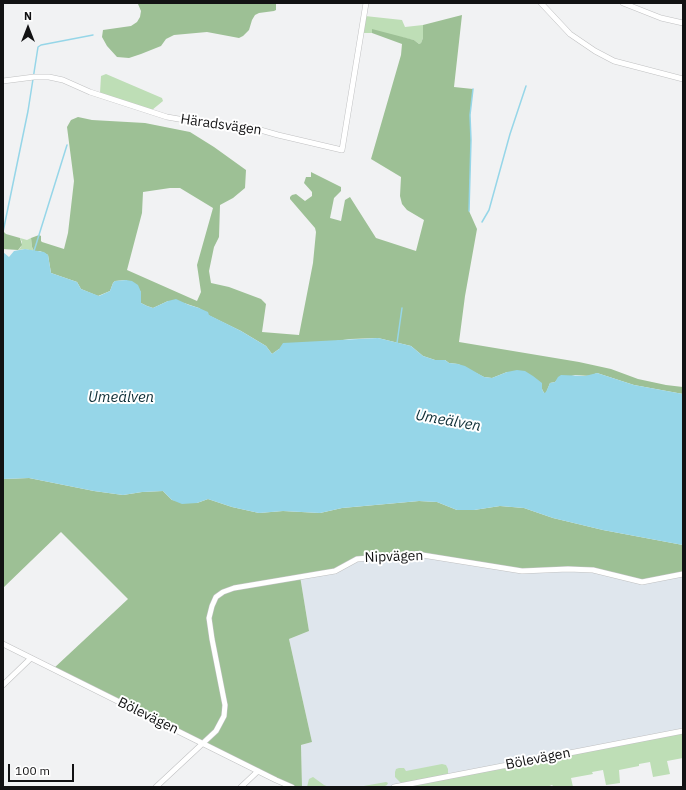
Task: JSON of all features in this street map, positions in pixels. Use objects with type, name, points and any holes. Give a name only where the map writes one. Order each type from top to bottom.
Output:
[{"type":"street","name":"Häradsvägen","points":[[3,81],[34,77],[49,77],[63,80],[90,92],[167,117],[208,124],[250,127],[328,148],[342,150],[366,3]]},
{"type":"street","points":[[541,3],[570,34],[594,51],[614,61],[682,79],[683,72]]},
{"type":"street","points":[[623,3],[659,17],[683,23]]},
{"type":"street","name":"Nipvägen","points":[[156,787],[204,744],[216,731],[224,716],[225,705],[212,639],[210,618],[212,606],[216,597],[223,592],[234,588],[335,571],[357,559],[416,554],[522,571],[568,569],[593,570],[642,582],[683,574]]},
{"type":"street","name":"Bölevägen","points":[[3,644],[292,787]]},
{"type":"street","points":[[3,685],[31,658]]},
{"type":"street","name":"Bölevägen","points":[[394,787],[683,731]]},
{"type":"street","points":[[241,787],[258,771]]},
{"type":"shaded area","points":[[416,554],[568,569],[683,574],[683,731],[394,787],[302,787],[301,745],[312,742],[289,639],[309,631],[300,576],[357,559]]},
{"type":"green space","points":[[133,3],[276,3],[276,10],[255,15],[249,30],[239,38],[207,32],[174,35],[166,39],[161,46],[141,54],[129,58],[117,57],[107,46],[102,37],[103,30],[131,26],[137,22],[141,11],[138,4]]},
{"type":"green space","points":[[462,15],[454,87],[473,89],[470,115],[471,140],[469,211],[477,229],[465,296],[459,342],[579,362],[611,369],[638,379],[683,387],[683,394],[634,385],[597,373],[590,376],[575,375],[557,380],[550,383],[546,393],[544,393],[542,389],[507,372],[492,378],[484,377],[458,364],[449,363],[445,360],[435,360],[423,356],[411,346],[378,338],[350,339],[279,349],[272,354],[266,346],[241,331],[208,315],[199,308],[184,303],[168,301],[153,308],[141,303],[141,292],[126,280],[115,281],[110,291],[98,296],[81,289],[77,282],[51,273],[48,255],[40,251],[34,251],[31,238],[39,235],[41,236],[42,242],[64,249],[68,233],[74,181],[67,127],[71,120],[78,117],[92,120],[145,123],[190,132],[246,170],[245,188],[233,198],[220,205],[219,237],[214,247],[209,271],[211,283],[229,287],[261,299],[266,304],[262,332],[299,335],[313,263],[316,232],[315,228],[290,199],[290,197],[296,194],[305,201],[312,196],[312,192],[304,183],[306,177],[311,177],[311,172],[341,187],[341,191],[334,198],[330,218],[341,221],[345,200],[350,197],[376,238],[416,251],[424,220],[407,210],[402,204],[400,196],[401,177],[371,159],[401,55],[402,44],[372,33],[372,29],[414,40],[419,44],[423,38],[423,25]],"holes":[[[180,188],[213,208],[197,265],[201,292],[197,301],[127,270],[142,213],[143,192]]]},
{"type":"green space","points":[[365,16],[402,20],[405,27],[423,25],[423,38],[421,43],[419,44],[414,40],[372,31],[372,33],[364,33],[362,35]]},
{"type":"green space","points":[[106,74],[162,98],[163,101],[152,110],[100,93],[101,76]]},
{"type":"green space","points":[[3,231],[6,234],[20,238],[22,245],[18,250],[3,249]]},
{"type":"green space","points":[[20,238],[27,240],[31,238],[34,251],[25,249],[18,250],[21,247],[22,242]]},
{"type":"green space","points":[[29,478],[94,491],[123,495],[163,491],[172,500],[197,503],[208,499],[232,507],[259,513],[283,511],[320,513],[342,508],[419,501],[437,502],[457,510],[474,510],[500,506],[524,508],[553,518],[603,530],[683,545],[683,574],[649,582],[593,570],[522,571],[416,554],[357,559],[335,571],[300,576],[309,631],[289,639],[312,742],[301,745],[302,787],[292,787],[53,669],[128,599],[61,532],[3,588],[3,479]]},
{"type":"green space","points":[[683,731],[683,758],[667,761],[670,774],[653,777],[650,762],[619,770],[620,783],[606,785],[603,770],[592,772],[593,774],[571,778],[573,787],[554,787],[552,785],[547,787],[394,787]]},
{"type":"green space","points":[[442,764],[446,765],[448,774],[401,783],[395,777],[396,769],[399,768],[404,768],[406,771]]},
{"type":"green space","points":[[313,777],[329,787],[307,787],[309,779]]},
{"type":"green space","points":[[386,782],[388,783],[387,785],[383,787],[358,787]]},
{"type":"water","name":"Umeälven","points":[[25,249],[44,252],[48,255],[51,273],[77,282],[81,289],[99,296],[110,291],[115,281],[132,281],[138,285],[141,292],[141,303],[153,308],[176,299],[208,312],[209,315],[241,331],[266,346],[272,354],[279,349],[283,343],[378,338],[411,346],[423,356],[435,360],[445,360],[449,363],[465,366],[484,377],[492,378],[517,370],[525,371],[542,383],[544,393],[546,392],[550,383],[555,382],[561,375],[585,376],[597,373],[634,385],[683,394],[683,545],[603,530],[553,518],[524,508],[500,506],[474,510],[457,510],[437,502],[419,501],[342,508],[320,513],[283,511],[259,513],[232,507],[208,499],[197,503],[182,504],[172,500],[163,491],[123,495],[94,491],[29,478],[3,479],[3,252],[9,257],[14,251]]},
{"type":"waterway","points":[[3,232],[28,111],[38,47],[41,45],[93,35]]},
{"type":"waterway","points":[[482,222],[489,210],[510,134],[526,86]]},
{"type":"waterway","points":[[469,211],[471,140],[470,115],[473,89]]},
{"type":"waterway","points":[[34,251],[67,145]]},
{"type":"waterway","points":[[397,343],[402,308]]}]
